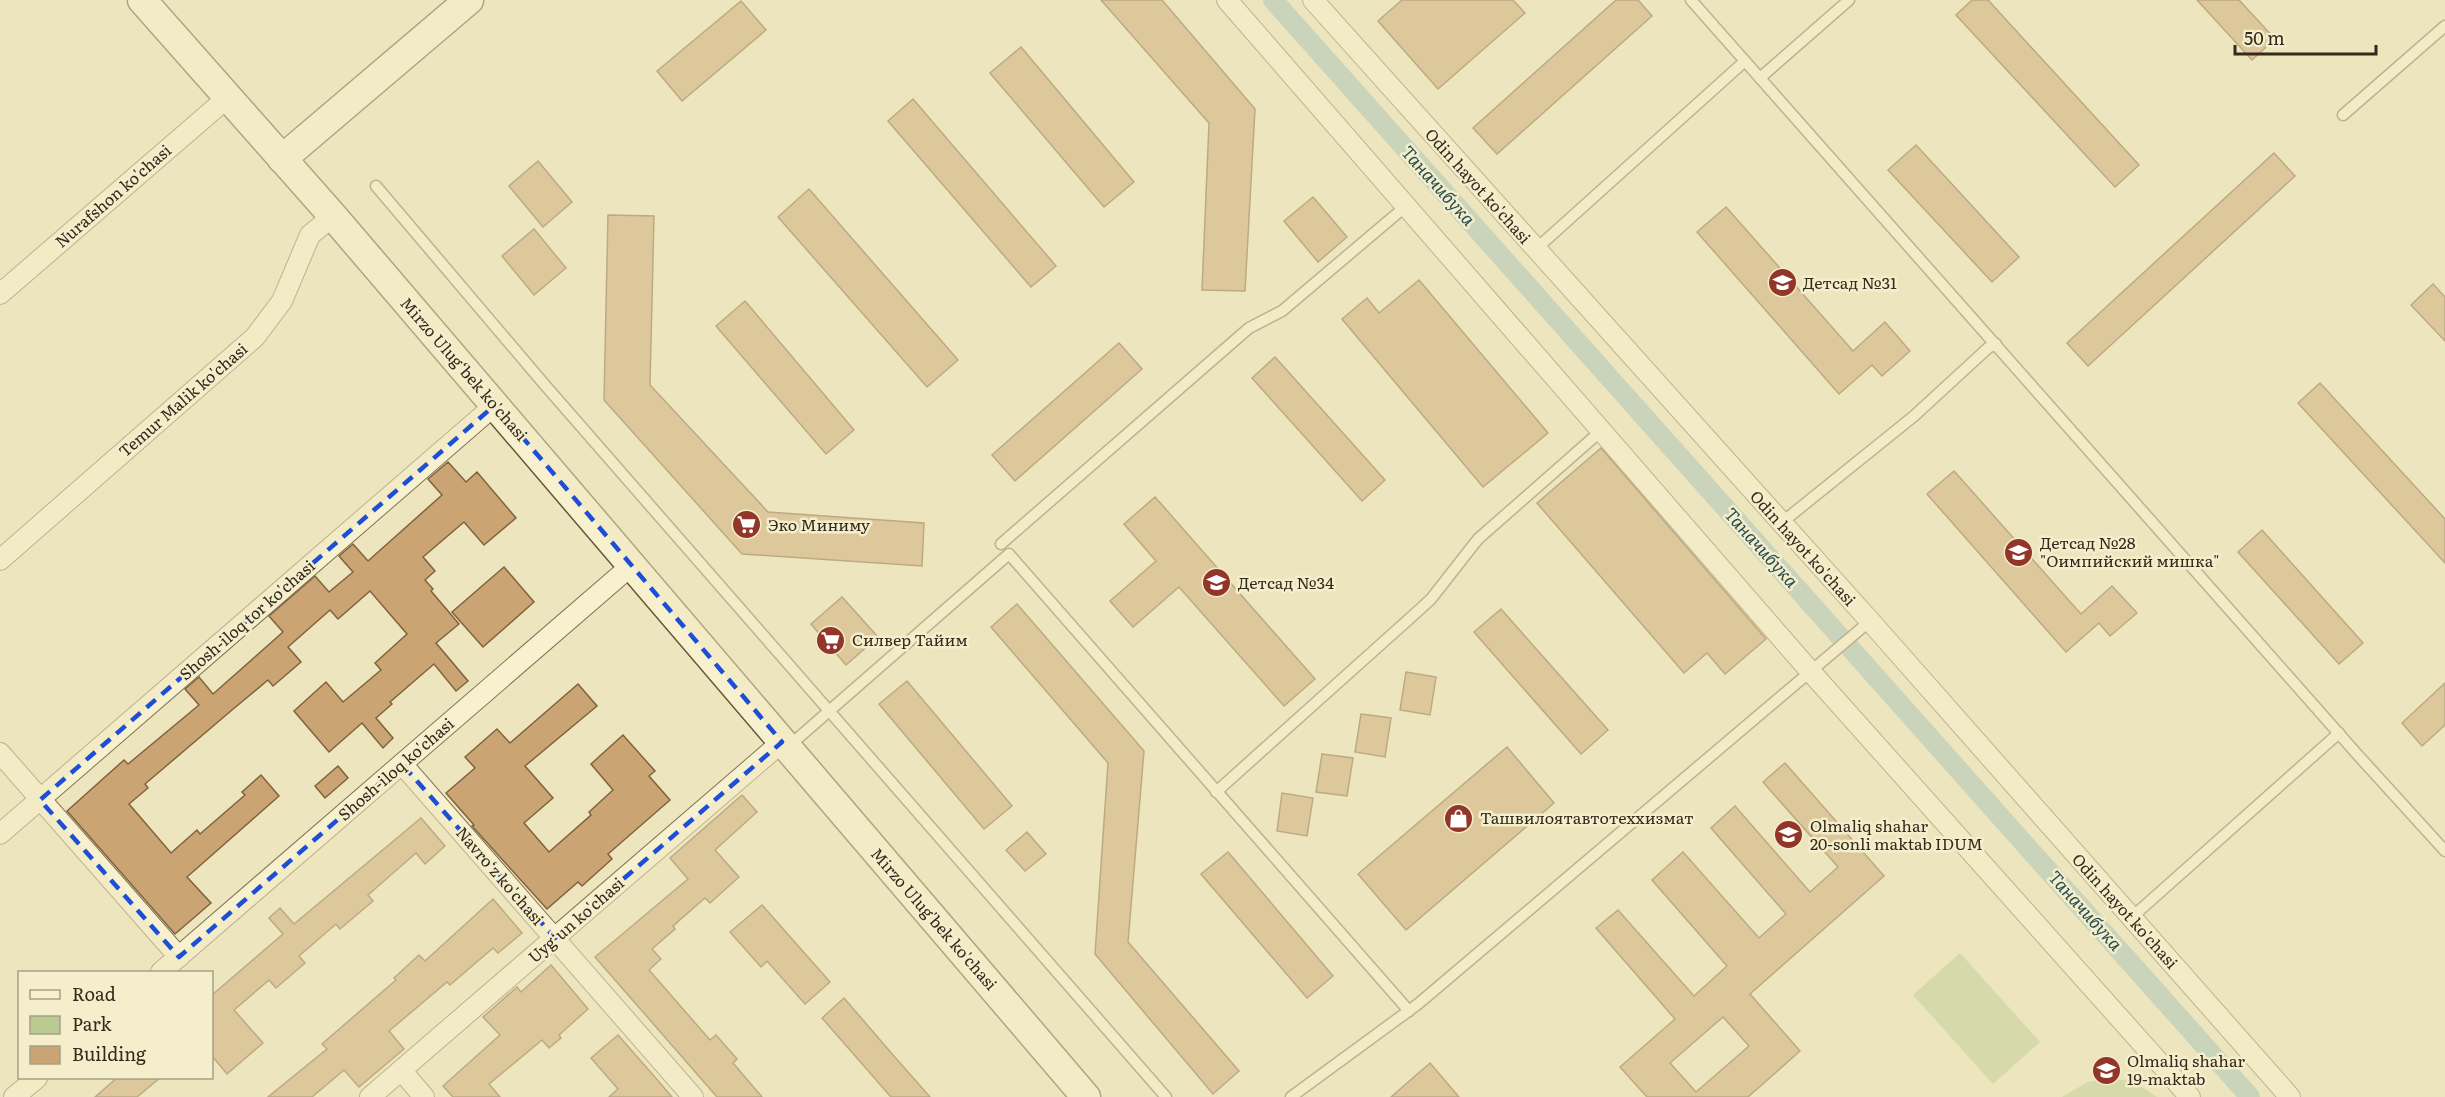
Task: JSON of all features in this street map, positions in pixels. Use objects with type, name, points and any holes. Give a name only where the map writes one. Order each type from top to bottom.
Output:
[{"type":"main road","name":"Mirzo Ulug‘bek ko'chasi","points":[[142,0],[333,216],[785,745]]},
{"type":"main road","points":[[282,159],[469,0]]},
{"type":"main road","name":"Mirzo Ulug'bek ko'chasi","points":[[785,745],[1086,1097]]},
{"type":"street","points":[[1227,0],[1810,671],[2190,1097]]},
{"type":"street","name":"Odin hayot ko'chasi","points":[[1314,1],[1780,524],[1865,625],[2290,1097]]},
{"type":"street","name":"Nurafshon ko'chasi","points":[[0,294],[227,98]]},
{"type":"street","name":"Temur Malik ko'chasi","points":[[0,560],[255,337],[282,301],[310,236],[333,216]]},
{"type":"street","name":"Shosh-iloq tor ko'chasi","points":[[0,834],[495,405]]},
{"type":"street","name":"Shosh-iloq ko'chasi","points":[[162,971],[632,566]]},
{"type":"street","name":"Uyg‘un ko'chasi","points":[[370,1097],[785,745]]},
{"type":"street","points":[[0,753],[179,957]]},
{"type":"street","name":"Navro‘z ko'chasi","points":[[402,764],[693,1097]]},
{"type":"street","points":[[401,1070],[424,1097]]},
{"type":"street","points":[[14,1097],[35,1079]]},
{"type":"lane","points":[[1691,0],[2445,851]]},
{"type":"lane","points":[[1760,78],[1849,0]]},
{"type":"lane","points":[[2343,115],[2445,26]]},
{"type":"lane","points":[[1536,249],[1745,61]]},
{"type":"lane","points":[[376,186],[544,384],[1166,1097]]},
{"type":"lane","points":[[1001,544],[1250,328],[1282,311],[1406,206]]},
{"type":"lane","points":[[1780,524],[1914,416],[1988,348],[1996,344]]},
{"type":"lane","points":[[1216,792],[1431,599],[1478,539],[1602,430]]},
{"type":"lane","points":[[785,745],[829,710],[1009,554],[1409,1011]]},
{"type":"lane","points":[[1291,1097],[1409,1011],[1865,625]]},
{"type":"lane","points":[[2131,918],[2339,733]]},
{"type":"highlighted area","points":[[495,405],[782,742],[555,938],[402,764],[179,957],[40,800]]},
{"type":"green space","points":[[1960,953],[2040,1042],[1993,1084],[1913,995]]},
{"type":"green space","points":[[2111,1078],[2134,1082],[2157,1097],[2062,1097],[2088,1082]]},
{"type":"building","points":[[1101,0],[1162,0],[1255,109],[1245,291],[1202,290],[1209,123]]},
{"type":"building","points":[[1402,0],[1513,0],[1525,13],[1438,89],[1378,21]]},
{"type":"building","points":[[1616,0],[1638,0],[1652,16],[1497,154],[1473,128]]},
{"type":"building","points":[[1972,0],[1988,0],[2139,165],[2115,187],[1956,15]]},
{"type":"building","points":[[2197,0],[2239,0],[2275,39],[2252,60]]},
{"type":"building","points":[[741,1],[766,30],[682,101],[657,71]]},
{"type":"building","points":[[1021,47],[1134,182],[1104,207],[990,73]]},
{"type":"building","points":[[913,99],[1056,266],[1031,287],[888,121]]},
{"type":"building","points":[[1916,145],[2019,257],[1992,282],[1888,170]]},
{"type":"building","points":[[2274,153],[2295,176],[2088,366],[2067,343]]},
{"type":"building","points":[[538,161],[572,202],[543,227],[509,186]]},
{"type":"building","points":[[809,189],[958,360],[927,387],[778,217]]},
{"type":"building","points":[[1313,197],[1347,237],[1318,262],[1284,221]]},
{"type":"building","points":[[1726,207],[1853,351],[1885,322],[1910,351],[1882,376],[1872,365],[1839,394],[1697,232]]},
{"type":"building","points":[[608,215],[654,216],[650,385],[768,512],[924,523],[922,566],[742,554],[604,400]]},
{"type":"building","points":[[534,229],[566,268],[534,295],[502,256]]},
{"type":"building","points":[[1419,280],[1548,433],[1483,487],[1342,319],[1367,298],[1379,313]]},
{"type":"building","points":[[2433,284],[2445,297],[2445,341],[2411,305]]},
{"type":"building","points":[[745,301],[854,430],[826,454],[716,326]]},
{"type":"building","points":[[1119,343],[1142,369],[1015,481],[992,455]]},
{"type":"building","points":[[1275,357],[1385,480],[1362,501],[1252,378]]},
{"type":"building","points":[[2320,383],[2445,519],[2445,563],[2298,403]]},
{"type":"building","points":[[1601,448],[1766,639],[1725,674],[1707,653],[1684,673],[1537,503]]},
{"type":"building","points":[[448,462],[466,482],[477,472],[516,518],[484,545],[464,522],[423,557],[435,571],[425,580],[433,589],[431,591],[459,624],[436,643],[468,681],[456,691],[434,664],[390,702],[392,704],[376,718],[393,738],[383,748],[362,723],[329,752],[294,711],[326,682],[343,702],[381,670],[375,663],[407,634],[370,591],[338,619],[330,610],[288,647],[301,662],[273,686],[268,680],[145,784],[148,788],[129,804],[171,853],[197,830],[200,834],[245,795],[242,792],[261,775],[279,796],[187,877],[211,903],[175,934],[67,811],[124,760],[128,764],[199,705],[185,689],[199,677],[213,694],[283,632],[269,616],[315,576],[329,592],[353,572],[339,556],[353,544],[368,561],[442,495],[428,479]]},
{"type":"building","points":[[1954,471],[2081,614],[2112,586],[2137,613],[2110,636],[2099,623],[2066,652],[1927,494]]},
{"type":"building","points":[[1155,497],[1315,679],[1284,706],[1179,587],[1133,627],[1110,601],[1156,561],[1124,524]]},
{"type":"building","points":[[2262,530],[2363,643],[2339,664],[2238,552]]},
{"type":"building","points":[[504,567],[534,602],[483,647],[452,612]]},
{"type":"building","points":[[842,597],[878,637],[846,665],[811,624]]},
{"type":"building","points":[[1017,604],[1144,751],[1128,942],[1239,1071],[1213,1094],[1095,954],[1108,763],[991,627]]},
{"type":"building","points":[[1501,609],[1608,730],[1581,754],[1474,632]]},
{"type":"building","points":[[1406,672],[1436,677],[1430,715],[1400,710]]},
{"type":"building","points":[[907,681],[1012,806],[984,829],[879,704]]},
{"type":"building","points":[[2445,683],[2445,725],[2422,746],[2402,723]]},
{"type":"building","points":[[578,684],[597,706],[525,766],[553,798],[524,823],[549,852],[591,815],[589,812],[613,790],[591,764],[623,735],[655,771],[649,776],[670,800],[608,854],[612,859],[582,886],[578,882],[547,909],[472,826],[474,825],[446,793],[475,768],[465,757],[497,729],[510,743]]},
{"type":"building","points":[[1361,714],[1391,718],[1385,757],[1355,752]]},
{"type":"building","points":[[1507,747],[1554,803],[1406,930],[1358,874]]},
{"type":"building","points":[[1322,754],[1353,758],[1347,796],[1316,792]]},
{"type":"building","points":[[1785,763],[1884,876],[1750,994],[1800,1051],[1748,1097],[1647,1097],[1620,1067],[1675,1019],[1596,928],[1618,910],[1694,996],[1727,966],[1652,880],[1683,852],[1759,938],[1786,914],[1711,828],[1735,806],[1810,892],[1838,867],[1763,782]],"holes":[[[1723,1017],[1749,1046],[1696,1092],[1670,1063]]]},
{"type":"building","points":[[338,766],[348,778],[325,798],[315,786]]},
{"type":"building","points":[[1282,793],[1313,798],[1307,836],[1277,831]]},
{"type":"building","points":[[742,795],[757,812],[715,850],[739,877],[710,903],[705,898],[673,926],[675,929],[652,949],[661,959],[649,970],[710,1040],[716,1035],[737,1059],[733,1063],[762,1097],[717,1097],[595,957],[688,879],[670,858]]},
{"type":"building","points":[[421,818],[445,846],[425,864],[416,853],[368,895],[373,901],[340,929],[336,924],[299,956],[305,963],[276,988],[269,980],[234,1010],[263,1043],[227,1074],[213,1057],[213,994],[283,934],[269,918],[280,908],[294,924]]},
{"type":"building","points":[[1027,832],[1046,854],[1025,871],[1006,850]]},
{"type":"building","points":[[1228,852],[1333,976],[1307,998],[1201,874]]},
{"type":"building","points":[[493,899],[522,933],[498,953],[493,948],[450,985],[447,982],[389,1031],[404,1049],[359,1087],[344,1070],[312,1097],[268,1097],[327,1049],[322,1044],[396,980],[394,978],[419,955],[425,961]]},
{"type":"building","points":[[762,905],[830,982],[805,1004],[767,961],[761,967],[730,932]]},
{"type":"building","points":[[551,965],[588,1009],[559,1035],[561,1038],[549,1048],[542,1040],[489,1084],[500,1097],[453,1097],[443,1086],[500,1035],[483,1017],[517,987],[521,992]]},
{"type":"building","points":[[844,998],[930,1097],[891,1097],[822,1018]]},
{"type":"building","points":[[618,1035],[672,1097],[609,1097],[618,1089],[591,1058]]},
{"type":"building","points":[[1430,1063],[1459,1097],[1391,1097]]},
{"type":"building","points":[[116,1079],[159,1079],[137,1097],[95,1097]]},
{"type":"waterway","name":"Таначибука","points":[[1273,0],[2250,1097]]},
{"type":"place","name":"Детсад №31","points":[[1782,283]]},
{"type":"place","name":"Эко Миниму","points":[[747,525]]},
{"type":"place","name":"Детсад №28 \"Оимпийский мишка\"","points":[[2019,552]]},
{"type":"place","name":"Детсад №34","points":[[1217,583]]},
{"type":"place","name":"Силвер Тайим","points":[[831,640]]},
{"type":"place","name":"Ташвилоятавтотеххизмат","points":[[1459,818]]},
{"type":"place","name":"Olmaliq shahar 20-sonli maktab IDUM","points":[[1789,835]]},
{"type":"place","name":"Olmaliq shahar 19-maktab","points":[[2106,1070]]}]
